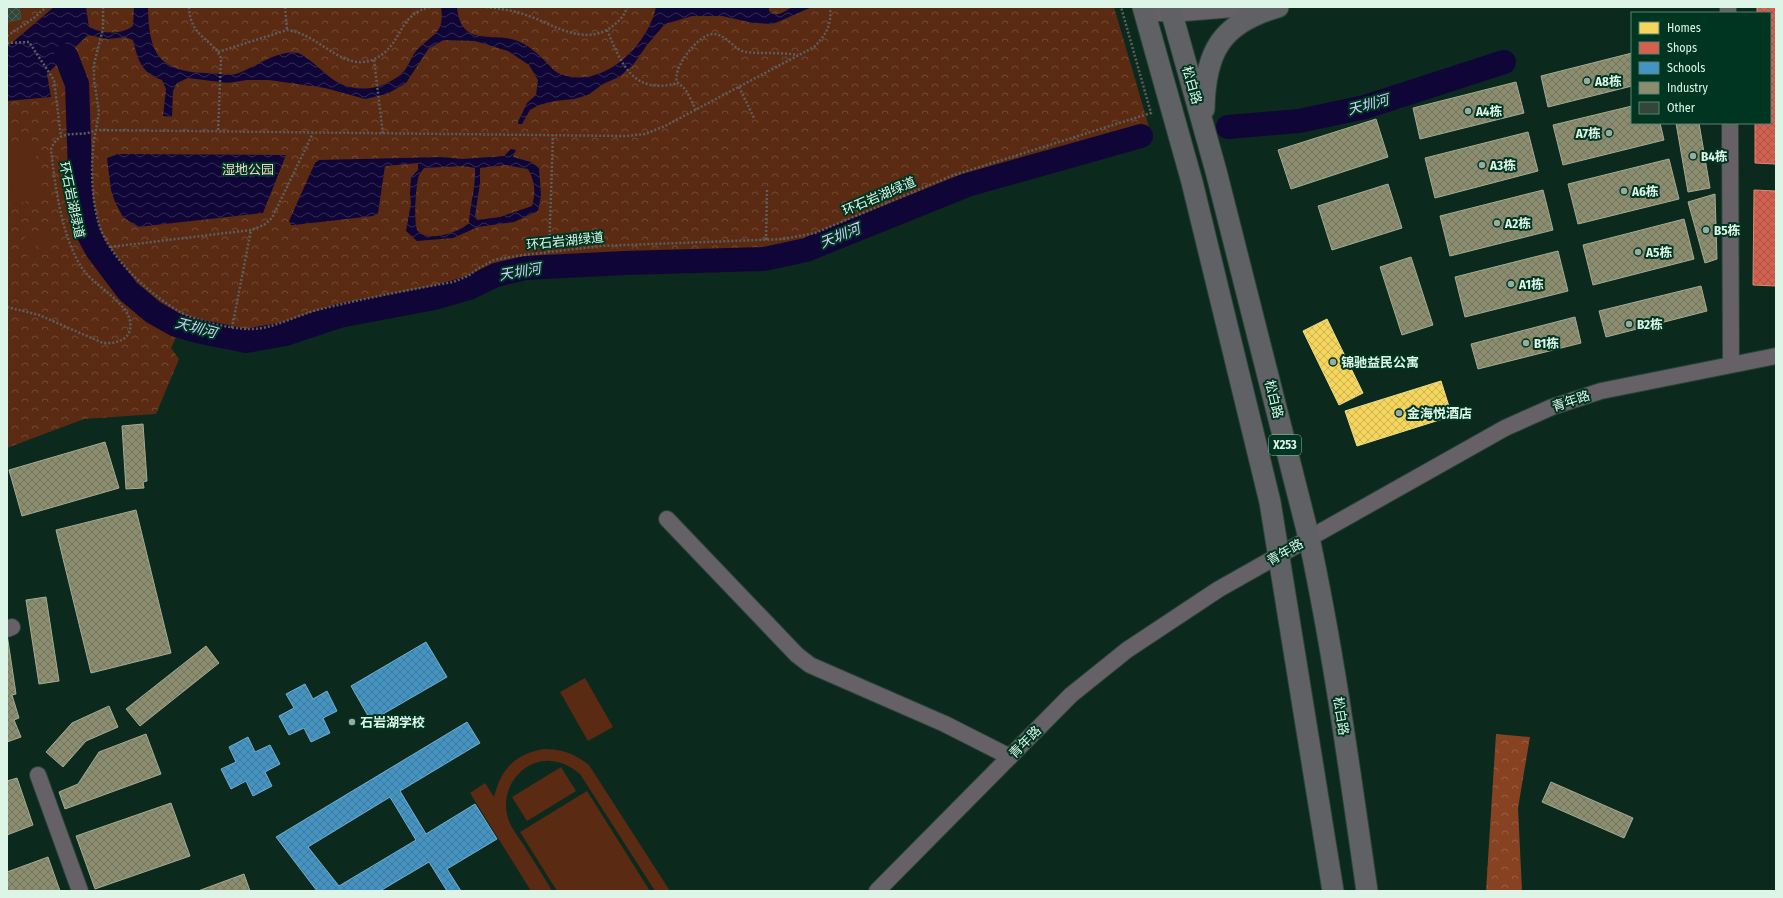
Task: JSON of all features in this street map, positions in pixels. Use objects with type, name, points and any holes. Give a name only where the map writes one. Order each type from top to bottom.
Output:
[{"type":"main road","points":[[1205,132],[1205,87],[1207,72],[1214,50],[1231,30],[1243,22],[1278,7]]},
{"type":"main road","name":"松白路","points":[[1156,9],[1205,132],[1251,306],[1309,538],[1318,578],[1346,747],[1367,891]]},
{"type":"main road","name":"松白路","points":[[1156,9],[1194,190],[1270,502],[1280,556],[1333,891]]},
{"type":"street","points":[[1156,9],[1258,7]]},
{"type":"street","points":[[1730,124],[1732,365]]},
{"type":"street","name":"青年路","points":[[877,891],[1071,695],[1127,650],[1219,589],[1505,428],[1552,407],[1601,391],[1776,356]]},
{"type":"street","points":[[667,519],[797,655],[810,665],[951,727],[1010,757]]},
{"type":"street","points":[[38,775],[80,891]]},
{"type":"path","points":[[7,36],[34,18],[46,7]]},
{"type":"path","name":"环石岩湖绿道","points":[[103,7],[103,29],[94,64],[94,80],[98,112],[93,157],[94,196],[98,222],[110,247],[127,268],[158,297],[181,312],[232,328],[251,329],[274,325],[308,313],[344,303],[453,282],[468,276],[494,260],[600,246],[784,239],[815,233],[958,173],[1151,113],[1121,7]]},
{"type":"path","points":[[189,7],[189,14],[200,36],[218,52],[221,58],[222,67],[218,132]]},
{"type":"path","points":[[285,7],[287,30]]},
{"type":"path","points":[[218,52],[287,30],[298,31],[312,38],[334,54],[350,61],[374,60],[390,48],[399,30],[409,18],[430,7]]},
{"type":"path","points":[[486,7],[524,14],[566,32],[582,36],[600,34],[617,24],[627,7]]},
{"type":"path","points":[[7,43],[29,42],[54,80],[61,137],[67,134],[90,133],[96,130],[626,136],[645,134],[665,126],[814,47],[824,36],[830,24],[830,7]]},
{"type":"path","points":[[607,30],[618,57],[634,78],[651,86],[678,83]]},
{"type":"path","points":[[696,110],[684,88],[678,83],[676,75],[693,46],[705,36],[713,34],[722,36],[744,52],[783,52],[798,56]]},
{"type":"path","points":[[374,60],[384,134]]},
{"type":"path","points":[[739,87],[754,118]]},
{"type":"path","points":[[110,247],[251,230],[264,225],[272,218],[313,133]]},
{"type":"path","points":[[549,252],[553,136]]},
{"type":"path","name":"环石岩湖绿道","points":[[7,307],[39,316],[103,343],[114,344],[123,340],[128,335],[131,327],[130,318],[125,310],[85,272],[73,252],[67,236],[51,149],[54,142],[61,137]]},
{"type":"path","points":[[766,240],[767,190]]},
{"type":"path","points":[[232,328],[251,230]]},
{"type":"green space","name":"湿地公园","points":[[7,7],[1114,7],[1149,127],[965,180],[803,246],[761,255],[623,256],[515,264],[487,272],[462,285],[420,297],[336,312],[306,320],[283,330],[245,336],[208,330],[183,323],[171,348],[179,359],[156,414],[84,419],[7,448]]},
{"type":"green space","points":[[32,139],[45,197],[14,204],[7,173],[7,145]]},
{"type":"green space","points":[[48,232],[53,252],[42,255],[37,234]]},
{"type":"green space","points":[[33,235],[38,256],[28,259],[23,238]]},
{"type":"green space","points":[[585,678],[613,727],[588,741],[560,692]]},
{"type":"green space","points":[[1496,734],[1530,737],[1518,808],[1522,891],[1486,891]]},
{"type":"green space","points":[[543,749],[567,752],[578,757],[589,765],[670,891],[655,891],[580,774],[559,762],[541,761],[527,767],[515,778],[506,801],[506,810],[511,825],[552,891],[531,891],[470,793],[485,783],[494,797],[505,771],[510,765],[524,755]]},
{"type":"green space","points":[[561,767],[576,791],[527,821],[512,797]]},
{"type":"green space","points":[[587,791],[650,891],[557,891],[520,832]]},
{"type":"water","points":[[795,6],[812,7],[773,24],[753,23],[722,16],[692,16],[665,24],[647,45],[633,65],[619,77],[603,84],[588,95],[539,105],[530,110],[522,124],[517,124],[527,103],[536,95],[538,80],[529,65],[508,51],[475,41],[444,40],[429,48],[406,83],[387,94],[365,99],[325,88],[269,80],[247,80],[228,83],[188,78],[177,83],[173,91],[172,117],[163,116],[166,89],[162,80],[149,74],[145,70],[139,60],[133,40],[125,37],[108,39],[88,35],[47,74],[51,97],[7,101],[7,47],[54,7],[86,7],[89,27],[105,32],[117,32],[133,26],[134,7],[148,7],[149,23],[154,47],[159,56],[166,63],[176,68],[189,71],[232,75],[274,56],[298,53],[337,82],[346,86],[364,89],[381,86],[397,77],[404,71],[416,51],[439,28],[442,16],[441,7],[457,7],[460,20],[465,29],[472,34],[510,39],[520,42],[535,51],[558,73],[574,77],[590,76],[606,71],[620,62],[633,50],[643,36],[651,22],[656,7],[769,7],[769,11],[778,14]]},
{"type":"water","points":[[511,149],[516,150],[513,157],[531,162],[539,168],[541,196],[538,211],[514,222],[478,227],[453,238],[417,241],[406,231],[411,203],[411,177],[418,170],[418,163],[385,166],[378,213],[373,216],[294,225],[291,225],[289,221],[315,163],[319,160],[442,157],[462,159],[504,156]],"holes":[[[505,165],[528,169],[534,187],[532,206],[500,217],[477,220],[475,216],[480,183],[480,168]],[[463,166],[475,168],[475,182],[469,223],[459,230],[444,235],[429,236],[418,231],[416,228],[415,214],[417,183],[420,173],[424,168]]]},
{"type":"water","points":[[118,154],[286,155],[263,213],[138,227],[123,217],[115,202],[111,190],[107,158]]},
{"type":"building: Homes","name":"锦驰益民公寓","points":[[1327,319],[1363,393],[1339,405],[1303,331]]},
{"type":"building: Homes","name":"金海悦酒店","points":[[1441,381],[1452,416],[1357,446],[1345,411]]},
{"type":"building: Shops","points":[[1757,7],[1776,7],[1776,164],[1755,163],[1755,124],[1771,124],[1771,12],[1757,12]]},
{"type":"building: Shops","points":[[1754,190],[1776,191],[1776,286],[1753,285]]},
{"type":"building: Schools","points":[[426,642],[447,677],[371,721],[351,686]]},
{"type":"building: Schools","points":[[305,684],[313,699],[327,691],[337,711],[323,718],[330,733],[311,742],[304,728],[289,735],[279,716],[294,708],[286,694]]},
{"type":"building: Schools","points":[[467,722],[480,743],[400,791],[426,834],[475,804],[497,839],[447,869],[461,891],[447,891],[429,862],[380,891],[317,891],[276,837]],"holes":[[[390,797],[416,840],[339,886],[308,847]]]},
{"type":"building: Schools","points":[[248,737],[255,752],[270,745],[280,764],[265,772],[272,786],[253,796],[246,781],[231,789],[221,769],[236,762],[229,747]]},
{"type":"building: Industry","name":"A8栋","points":[[1631,53],[1631,86],[1548,107],[1541,76]]},
{"type":"building: Industry","name":"A4栋","points":[[1516,82],[1524,113],[1420,139],[1413,108]]},
{"type":"building: Industry","name":"A7栋","points":[[1631,106],[1631,124],[1660,124],[1664,140],[1563,165],[1553,125]]},
{"type":"building: Industry","points":[[1376,119],[1388,157],[1291,189],[1278,150]]},
{"type":"building: Industry","name":"B4栋","points":[[1676,124],[1699,124],[1710,188],[1688,192]]},
{"type":"building: Industry","name":"A3栋","points":[[1528,132],[1538,171],[1435,198],[1425,158]]},
{"type":"building: Industry","name":"A6栋","points":[[1669,159],[1679,199],[1578,224],[1568,184]]},
{"type":"building: Industry","points":[[1388,184],[1402,228],[1332,250],[1318,206]]},
{"type":"building: Industry","name":"A2栋","points":[[1543,190],[1553,230],[1450,256],[1440,216]]},
{"type":"building: Industry","name":"B5栋","points":[[1715,194],[1717,259],[1705,263],[1688,202]]},
{"type":"building: Industry","name":"A5栋","points":[[1684,219],[1694,259],[1593,285],[1583,245]]},
{"type":"building: Industry","name":"A1栋","points":[[1558,251],[1568,291],[1465,317],[1455,277]]},
{"type":"building: Industry","points":[[1411,257],[1433,325],[1402,335],[1380,267]]},
{"type":"building: Industry","name":"B2栋","points":[[1701,286],[1707,311],[1606,337],[1599,311]]},
{"type":"building: Industry","name":"B1栋","points":[[1575,317],[1581,343],[1478,369],[1471,344]]},
{"type":"building: Industry","points":[[143,424],[147,481],[143,482],[144,488],[126,489],[122,426]]},
{"type":"building: Industry","points":[[105,442],[119,488],[22,516],[9,470]]},
{"type":"building: Industry","points":[[136,510],[171,653],[91,673],[56,530]]},
{"type":"building: Industry","points":[[46,597],[59,681],[39,684],[26,600]]},
{"type":"building: Industry","points":[[7,634],[16,694],[12,695],[19,718],[14,720],[21,737],[7,742]]},
{"type":"building: Industry","points":[[206,646],[219,663],[140,726],[126,709]]},
{"type":"building: Industry","points":[[109,706],[118,727],[86,741],[63,767],[46,752],[72,723]]},
{"type":"building: Industry","points":[[146,734],[161,774],[65,809],[59,792],[78,784],[99,752]]},
{"type":"building: Industry","points":[[17,778],[33,825],[7,835],[7,781]]},
{"type":"building: Industry","points":[[1551,782],[1633,818],[1624,838],[1542,802]]},
{"type":"building: Industry","points":[[171,803],[190,856],[95,889],[76,836]]},
{"type":"building: Industry","points":[[48,857],[60,891],[7,891],[7,872]]},
{"type":"building: Industry","points":[[244,874],[250,891],[198,891]]},
{"type":"building: Other","points":[[7,7],[19,7],[21,19],[7,22]]},
{"type":"waterway","name":"天圳河","points":[[66,56],[77,84],[81,200],[89,235],[97,250],[128,291],[153,312],[176,325],[246,341],[285,334],[339,316],[434,298],[469,288],[496,275],[525,268],[625,263],[764,259],[806,250],[967,185],[1141,136]]},
{"type":"waterway","name":"天圳河","points":[[1228,127],[1299,121],[1365,107],[1504,62]]},
{"type":"place","name":"A8栋","points":[[1587,81]]},
{"type":"place","name":"A4栋","points":[[1468,111]]},
{"type":"place","name":"A7栋","points":[[1609,133]]},
{"type":"place","name":"B4栋","points":[[1693,156]]},
{"type":"place","name":"A3栋","points":[[1482,165]]},
{"type":"place","name":"A6栋","points":[[1624,191]]},
{"type":"place","name":"A2栋","points":[[1497,223]]},
{"type":"place","name":"B5栋","points":[[1706,230]]},
{"type":"place","name":"A5栋","points":[[1638,252]]},
{"type":"place","name":"A1栋","points":[[1511,284]]},
{"type":"place","name":"B2栋","points":[[1629,324]]},
{"type":"place","name":"B1栋","points":[[1526,343]]},
{"type":"place","name":"锦驰益民公寓","points":[[1333,362]]},
{"type":"place","name":"金海悦酒店","points":[[1399,413]]},
{"type":"place","name":"石岩湖学校","points":[[352,722]]}]
